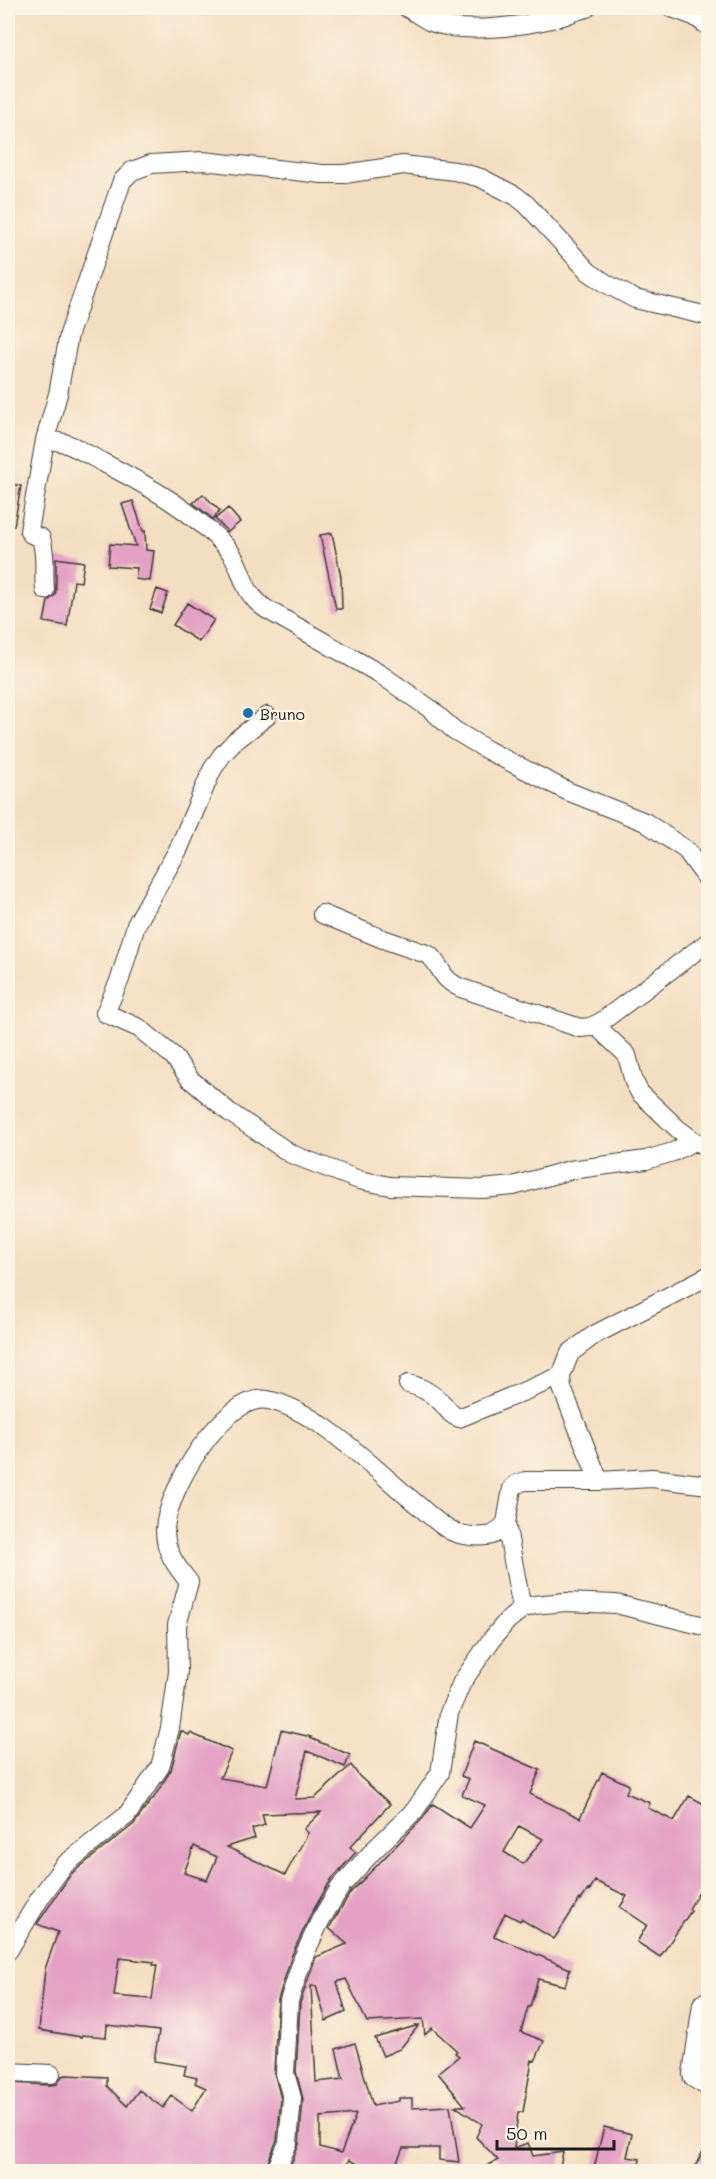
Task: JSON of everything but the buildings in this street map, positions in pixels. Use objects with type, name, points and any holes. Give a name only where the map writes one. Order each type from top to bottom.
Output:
[{"type":"street","points":[[407,8],[430,21],[448,26],[467,27],[522,24],[557,18],[587,8]]},
{"type":"street","points":[[672,8],[694,16],[708,26]]},
{"type":"street","points":[[45,590],[46,552],[41,538],[29,531],[45,440],[58,394],[69,334],[122,181],[132,171],[151,164],[203,161],[344,174],[403,165],[441,168],[470,174],[505,189],[521,200],[589,272],[607,284],[635,299],[708,316]]},
{"type":"street","points":[[45,440],[65,443],[130,476],[189,515],[228,549],[235,559],[245,588],[255,601],[266,609],[380,674],[429,708],[454,730],[489,751],[567,791],[645,822],[686,850],[708,880]]},
{"type":"street","points":[[267,716],[235,741],[212,770],[179,848],[136,925],[120,979],[105,1013],[139,1028],[173,1056],[190,1079],[229,1112],[291,1154],[359,1180],[390,1186],[482,1190],[513,1186],[570,1170],[646,1160],[701,1144]]},
{"type":"street","points":[[322,914],[429,955],[448,982],[461,988],[580,1028],[595,1026],[708,942]]},
{"type":"street","points":[[595,1026],[627,1055],[634,1082],[640,1093],[678,1129],[701,1144]]},
{"type":"street","points":[[599,1481],[562,1388],[561,1376],[570,1353],[594,1335],[708,1276]]},
{"type":"street","points":[[408,1384],[418,1386],[440,1401],[452,1416],[459,1418],[561,1376]]},
{"type":"street","points":[[8,1951],[40,1898],[63,1866],[128,1815],[160,1767],[170,1728],[178,1672],[177,1625],[189,1582],[171,1559],[165,1530],[169,1509],[196,1452],[240,1405],[254,1400],[267,1400],[312,1420],[352,1448],[405,1495],[452,1532],[485,1536],[492,1534],[506,1523]]},
{"type":"street","points":[[522,1609],[506,1523],[512,1488],[517,1484],[525,1481],[652,1478],[708,1485]]},
{"type":"street","points":[[275,2172],[288,2143],[292,2098],[285,2073],[289,2001],[307,1949],[320,1921],[341,1887],[374,1850],[415,1810],[440,1773],[449,1713],[462,1682],[492,1639],[507,1621],[522,1609],[534,1605],[566,1602],[616,1604],[708,1627]]},
{"type":"street","points":[[708,2000],[704,2002],[701,2010],[692,2074],[693,2078],[708,2088]]},
{"type":"street","points":[[8,2072],[51,2074]]},
{"type":"place","name":"Bruno","points":[[248,713]]}]
